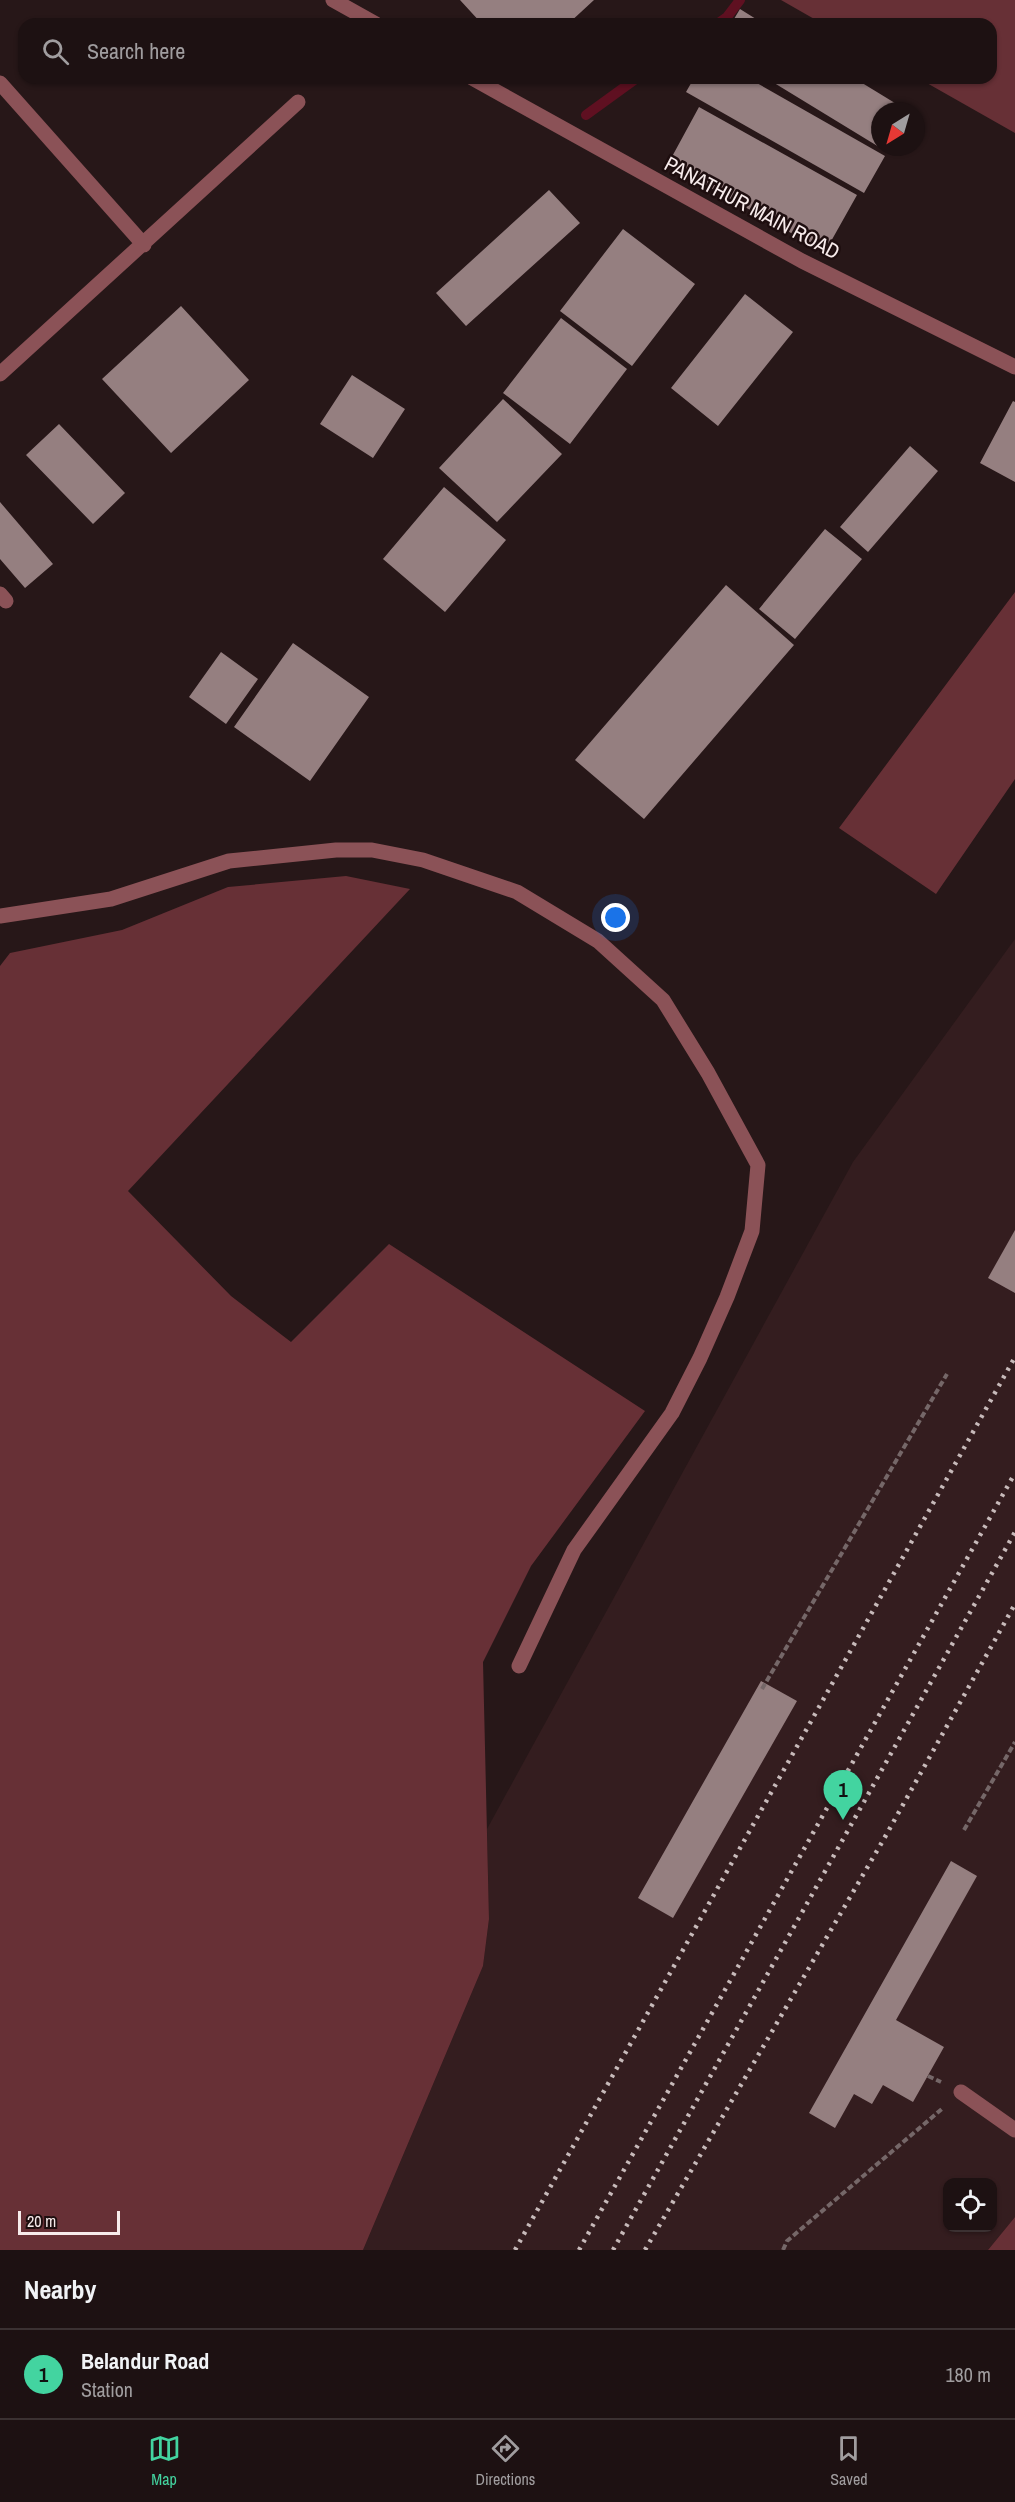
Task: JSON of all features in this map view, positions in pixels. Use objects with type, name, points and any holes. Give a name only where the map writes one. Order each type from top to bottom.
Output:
[{"type":"street","points":[[333,0],[365,18]]},
{"type":"street","points":[[0,83],[144,245]]},
{"type":"street","name":"PANATHUR MAIN ROAD","points":[[483,84],[802,261],[1015,367]]},
{"type":"street","points":[[0,374],[298,102]]},
{"type":"street","points":[[0,916],[111,899],[229,861],[336,850],[372,850],[423,860],[517,892],[598,941],[663,1000],[708,1073],[758,1165],[752,1231],[727,1298],[672,1413],[573,1550],[519,1666]]},
{"type":"street","points":[[961,2092],[1015,2130]]},
{"type":"path","points":[[762,1689],[947,1374]]},
{"type":"path","points":[[964,1830],[1015,1742]]},
{"type":"path","points":[[783,2250],[787,2241],[961,2092],[928,2076]]},
{"type":"shaded area","points":[[781,0],[1015,0],[1015,133],[929,84],[997,84],[997,18],[812,18]]},
{"type":"shaded area","points":[[1015,592],[1015,779],[936,894],[839,828]]},
{"type":"shaded area","points":[[346,876],[410,889],[128,1191],[231,1296],[291,1342],[389,1244],[645,1411],[531,1566],[483,1662],[489,1919],[483,1966],[363,2250],[0,2250],[0,966],[10,953],[122,930],[228,887]]},
{"type":"shaded area","points":[[1015,939],[1015,2217],[988,2250],[363,2250],[483,1966],[489,1919],[487,1829],[853,1162]]},
{"type":"shaded area","points":[[1015,2217],[1015,2250],[988,2250]]},
{"type":"building","points":[[460,0],[594,0],[574,18],[476,18]]},
{"type":"building","points":[[740,9],[754,18],[735,18]]},
{"type":"building","points":[[691,84],[759,84],[871,148],[871,156],[885,156],[864,193],[686,92]]},
{"type":"building","points":[[776,84],[864,84],[893,102],[871,102],[871,142]]},
{"type":"building","points":[[699,107],[857,195],[825,252],[668,164]]},
{"type":"building","points":[[549,190],[580,223],[466,326],[436,293]]},
{"type":"building","points":[[623,229],[695,284],[632,366],[560,311]]},
{"type":"building","points":[[745,294],[793,332],[718,426],[671,388]]},
{"type":"building","points":[[181,306],[249,380],[171,453],[102,379]]},
{"type":"building","points":[[561,318],[627,369],[570,444],[503,393]]},
{"type":"building","points":[[352,375],[405,409],[373,458],[320,424]]},
{"type":"building","points":[[503,399],[562,454],[497,522],[439,468]]},
{"type":"building","points":[[1013,401],[1015,402],[1015,482],[980,463]]},
{"type":"building","points":[[59,424],[125,493],[93,524],[26,455]]},
{"type":"building","points":[[910,446],[938,471],[868,552],[840,527]]},
{"type":"building","points":[[444,487],[506,540],[445,612],[383,559]]},
{"type":"building","points":[[0,502],[53,564],[25,588],[0,559]]},
{"type":"building","points":[[825,529],[862,559],[795,639],[759,609]]},
{"type":"building","points":[[726,585],[794,645],[644,819],[575,760]]},
{"type":"building","points":[[293,643],[369,697],[310,781],[234,727]]},
{"type":"building","points":[[221,652],[258,679],[226,724],[189,697]]},
{"type":"building","points":[[1015,1230],[1015,1293],[988,1278]]},
{"type":"building","points":[[761,1681],[797,1701],[673,1918],[638,1898]]},
{"type":"building","points":[[951,1861],[977,1876],[896,2020],[944,2047],[913,2102],[883,2085],[872,2104],[854,2094],[835,2128],[809,2113]]},
{"type":"waterway","points":[[726,18],[740,0]]},
{"type":"waterway","points":[[586,115],[629,84]]},
{"type":"railway","points":[[515,2250],[1015,1357]]},
{"type":"railway","points":[[579,2250],[1015,1473]]},
{"type":"railway","points":[[613,2250],[1015,1532]]},
{"type":"railway","points":[[645,2250],[885,1837],[1015,1604]]},
{"type":"place","name":"Belandur Road","points":[[843,1820]]}]
